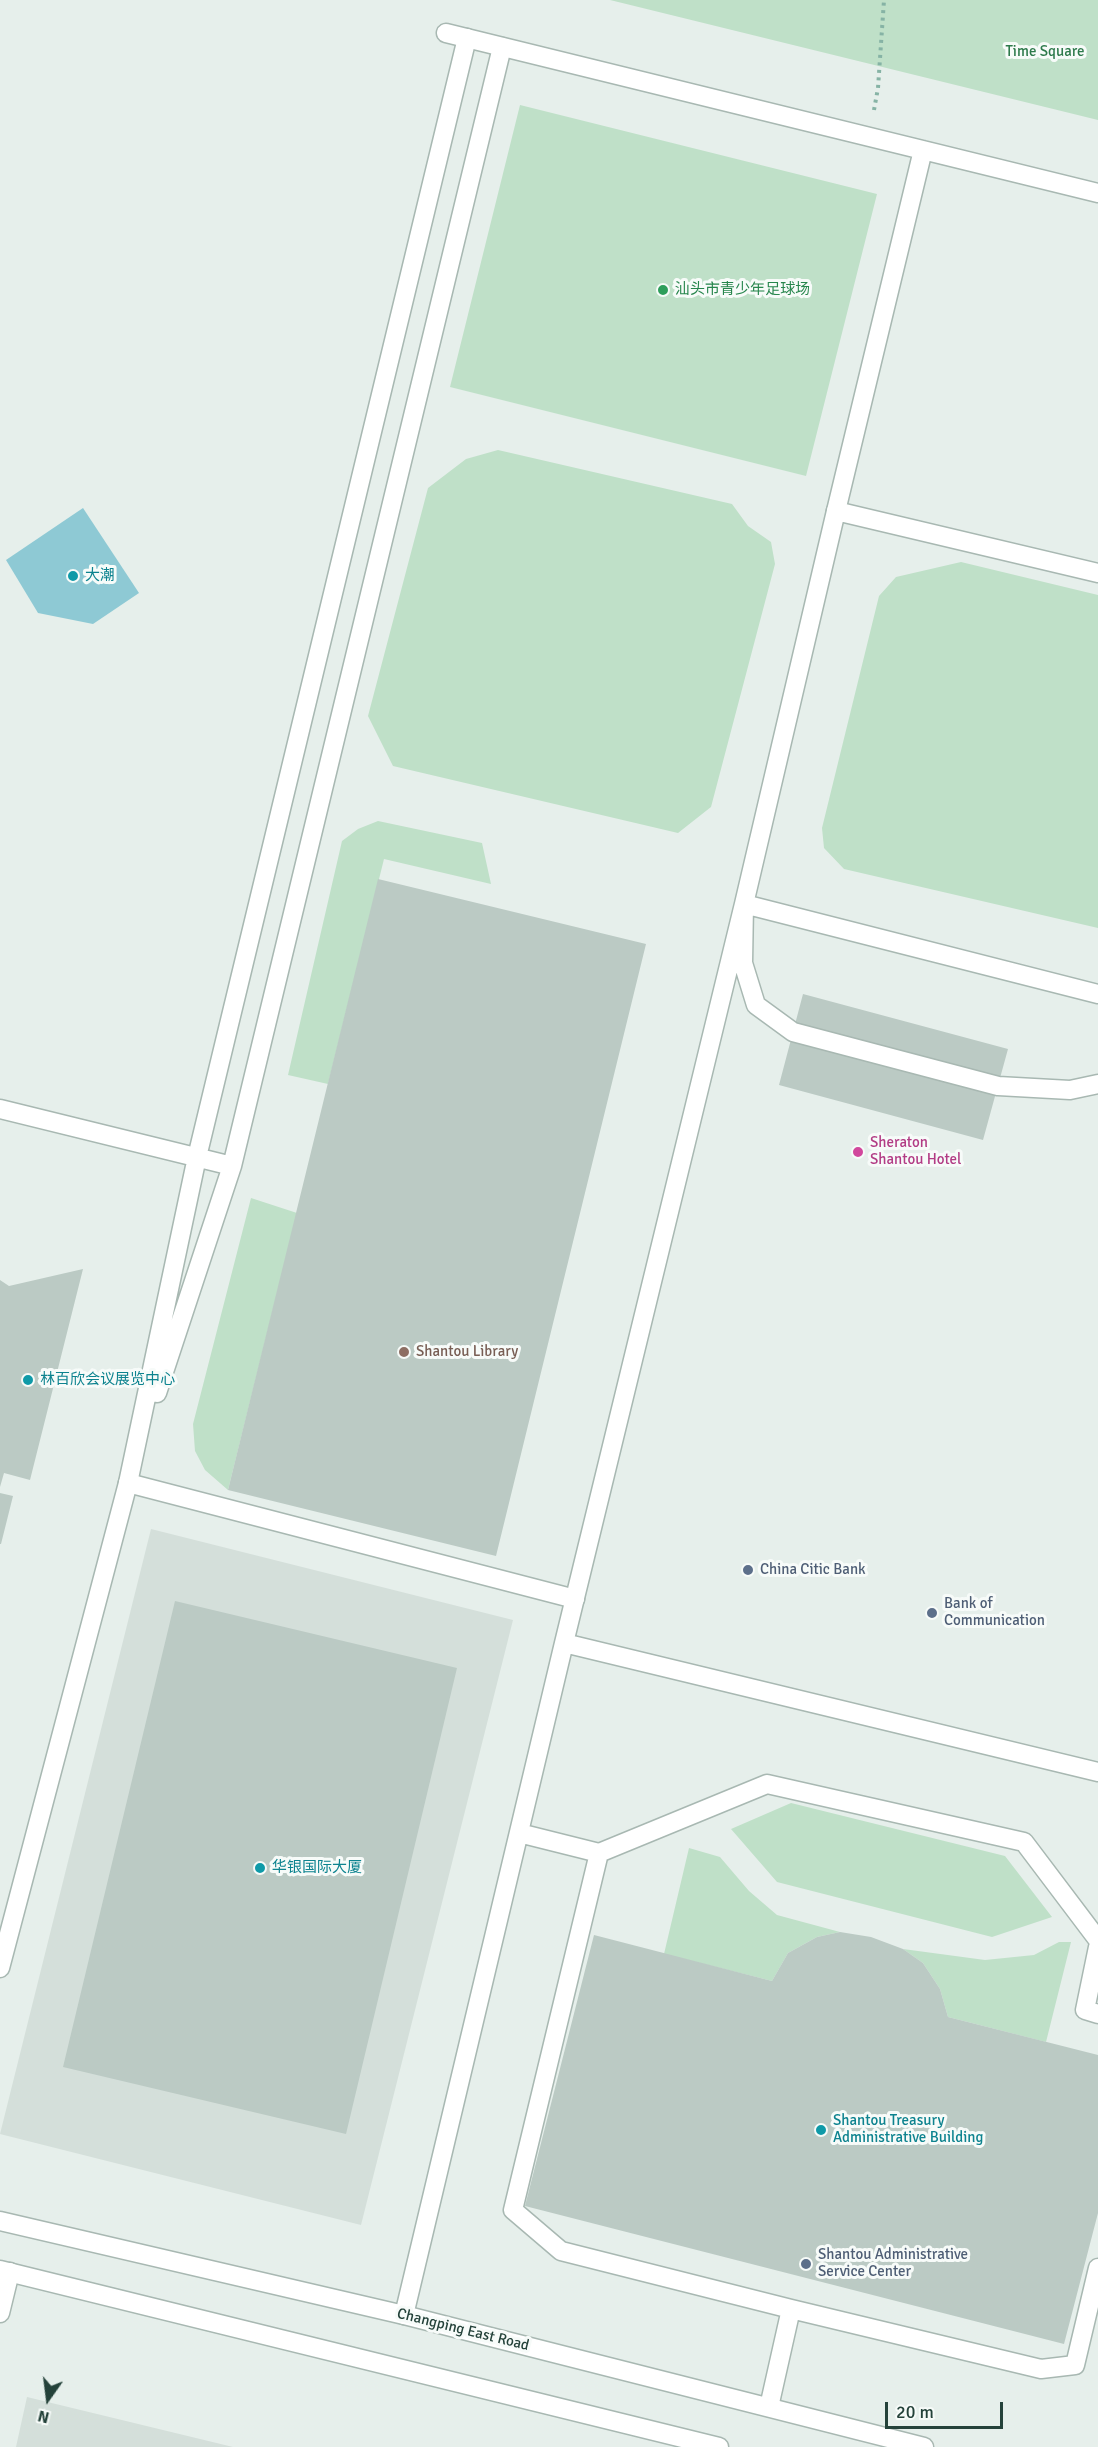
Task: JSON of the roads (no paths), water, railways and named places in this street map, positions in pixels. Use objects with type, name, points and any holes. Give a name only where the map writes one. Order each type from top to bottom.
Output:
[{"type":"street","points":[[446,33],[1098,193]]},
{"type":"street","points":[[0,1968],[128,1484],[197,1157],[467,38]]},
{"type":"street","points":[[128,1484],[232,1166],[502,47]]},
{"type":"street","points":[[404,2315],[923,150]]},
{"type":"street","points":[[836,511],[1098,573]]},
{"type":"street","points":[[744,904],[1098,994]]},
{"type":"street","points":[[744,904],[742,963],[756,1005],[793,1032],[998,1086],[1070,1090],[1098,1084]]},
{"type":"street","points":[[0,1109],[232,1166]]},
{"type":"street","points":[[128,1484],[575,1599]]},
{"type":"street","points":[[564,1643],[1098,1772]]},
{"type":"street","points":[[519,1833],[599,1853],[767,1784],[1024,1842],[1098,1940]]},
{"type":"street","points":[[599,1853],[513,2210],[561,2251],[1041,2369],[1075,2365],[1098,2268]]},
{"type":"street","points":[[1098,1947],[1085,2010],[1098,2014]]},
{"type":"street","name":"Changping East Road","points":[[0,2221],[404,2315],[924,2447]]},
{"type":"street","points":[[0,2313],[5,2271],[719,2447]]},
{"type":"street","points":[[769,2408],[791,2309]]},
{"type":"water","points":[[83,508],[139,593],[93,624],[38,613],[6,560]]},
{"type":"place","name":"汕头市青少年足球场","points":[[663,290]]},
{"type":"place","name":"大潮","points":[[73,576]]},
{"type":"place","name":"Sheraton Shantou Hotel","points":[[858,1152]]},
{"type":"place","name":"Shantou Library","points":[[404,1352]]},
{"type":"place","name":"林百欣会议展览中心","points":[[28,1380]]},
{"type":"place","name":"China Citic Bank","points":[[748,1570]]},
{"type":"place","name":"Bank of Communication","points":[[932,1613]]},
{"type":"place","name":"华银国际大厦","points":[[260,1868]]},
{"type":"place","name":"Shantou Treasury Administrative Building","points":[[821,2130]]},
{"type":"place","name":"Shantou Administrative Service Center","points":[[806,2264]]},
{"type":"park label","name":"Time Square","points":[[1045,52]]}]
